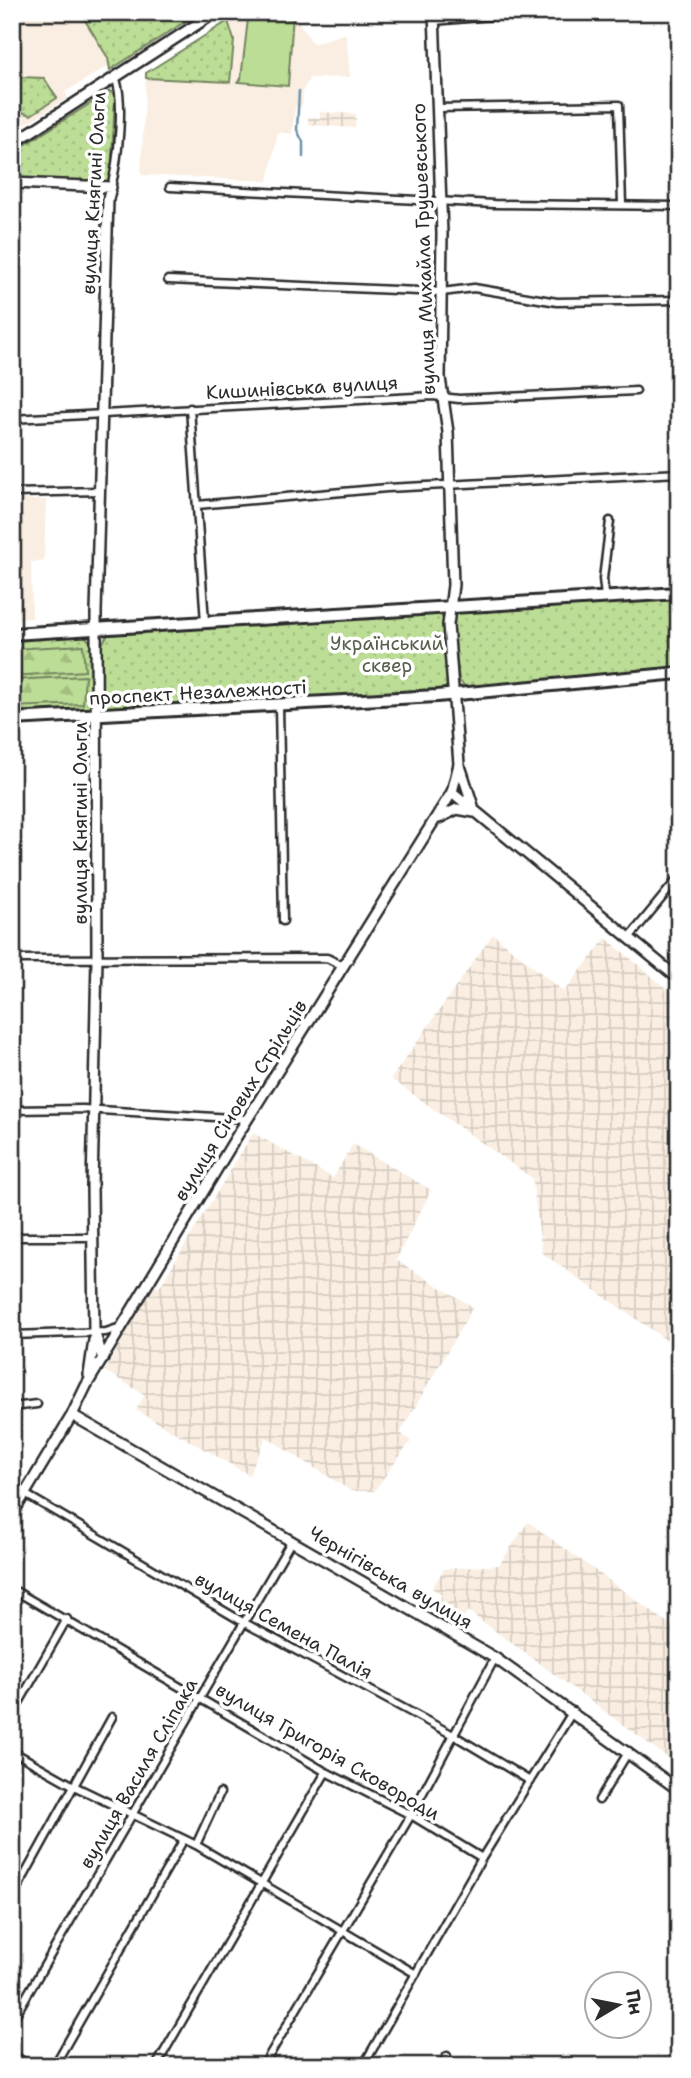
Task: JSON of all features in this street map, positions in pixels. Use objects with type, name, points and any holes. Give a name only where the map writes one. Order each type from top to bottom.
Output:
[{"type":"main road","points":[[12,634],[679,593]]},
{"type":"main road","name":"проспект Незалежності","points":[[12,719],[456,694],[679,673]]},
{"type":"street","points":[[12,144],[216,12]]},
{"type":"street","points":[[434,16],[538,12]]},
{"type":"street","name":"вулиця Михайла Грушевського","points":[[434,16],[441,200],[442,397],[449,432],[451,606],[448,625],[456,694]]},
{"type":"street","name":"вулиця Княгині Ольги","points":[[103,1359],[94,1332],[96,629],[108,199],[115,173],[119,92],[115,78]]},
{"type":"street","points":[[437,108],[619,105],[622,205]]},
{"type":"street","points":[[12,183],[111,187]]},
{"type":"street","points":[[170,187],[441,200],[679,206]]},
{"type":"street","points":[[168,280],[442,292],[474,288],[557,302],[679,300]]},
{"type":"street","name":"Кишинівська вулиця","points":[[12,419],[190,408],[636,391]]},
{"type":"street","points":[[190,408],[205,622]]},
{"type":"street","points":[[197,505],[450,485],[679,473]]},
{"type":"street","points":[[12,493],[99,491]]},
{"type":"street","points":[[604,597],[603,579],[610,521]]},
{"type":"street","name":"вулиця Січових Стрільців","points":[[14,1510],[72,1415],[121,1327],[452,792],[459,757],[456,694]]},
{"type":"street","points":[[279,705],[283,921]]},
{"type":"street","points":[[459,757],[465,790],[479,814]]},
{"type":"street","points":[[452,792],[679,979]]},
{"type":"street","points":[[433,824],[453,810],[466,809],[479,814]]},
{"type":"street","points":[[629,938],[679,877]]},
{"type":"street","points":[[12,958],[327,958],[343,966]]},
{"type":"street","points":[[12,1110],[93,1110],[248,1119]]},
{"type":"street","points":[[12,1237],[94,1237]]},
{"type":"street","points":[[12,1335],[94,1332],[121,1327]]},
{"type":"street","points":[[86,1386],[92,1368],[94,1332]]},
{"type":"street","points":[[12,1407],[37,1404]]},
{"type":"street","name":"Чернігівська вулиця","points":[[72,1415],[495,1658],[629,1751],[679,1790]]},
{"type":"street","name":"вулиця Семена Палія","points":[[25,1494],[243,1622],[455,1736],[530,1781]]},
{"type":"street","name":"вулиця Василя Сліпака","points":[[12,2021],[292,1540]]},
{"type":"street","name":"вулиця Григорія Сковороди","points":[[12,1589],[200,1696],[326,1772],[411,1815],[482,1858]]},
{"type":"street","points":[[12,1716],[67,1619]]},
{"type":"street","points":[[263,2066],[411,1815],[495,1658]]},
{"type":"street","points":[[363,2066],[482,1858],[573,1711]]},
{"type":"street","points":[[12,1898],[112,1717]]},
{"type":"street","points":[[12,1751],[74,1786],[196,1845],[416,1974]]},
{"type":"street","points":[[599,1800],[629,1751]]},
{"type":"street","points":[[156,2066],[264,1885],[326,1772]]},
{"type":"street","points":[[196,1845],[220,1793]]},
{"type":"street","points":[[54,2066],[184,1839]]},
{"type":"street","points":[[12,2054],[30,2066]]},
{"type":"street","points":[[441,2066],[447,2056]]},
{"type":"shaded area","points":[[12,12],[80,12],[108,58],[108,66],[65,92],[68,98],[12,132]]},
{"type":"shaded area","points":[[242,12],[292,12],[313,44],[346,33],[350,77],[309,78],[303,91],[302,106],[295,107],[292,134],[278,132],[268,181],[141,175],[146,73]]},
{"type":"shaded area","points":[[320,112],[356,114],[355,128],[308,125],[308,117],[320,118]]},
{"type":"shaded area","points":[[12,499],[46,500],[44,561],[31,562],[32,618],[12,619]]},
{"type":"shaded area","points":[[493,934],[564,992],[606,938],[679,999],[679,1349],[542,1253],[532,1178],[391,1079]]},
{"type":"shaded area","points":[[253,1133],[333,1178],[353,1144],[431,1190],[396,1260],[473,1307],[400,1433],[411,1441],[374,1491],[351,1491],[266,1437],[249,1475],[136,1410],[145,1395],[105,1371],[154,1285],[159,1288]]},
{"type":"shaded area","points":[[528,1522],[679,1631],[679,1766],[468,1611],[463,1617],[438,1602],[442,1595],[432,1588],[444,1569],[499,1565]]},
{"type":"green space","points":[[80,12],[200,12],[110,70],[108,58]]},
{"type":"green space","points":[[256,13],[293,14],[288,86],[238,82],[241,79],[248,19]]},
{"type":"green space","points":[[228,21],[234,40],[230,82],[146,78],[146,73]]},
{"type":"green space","points":[[20,77],[44,78],[57,98],[31,115],[12,109]]},
{"type":"green space","points":[[110,91],[115,96],[111,177],[108,182],[12,179],[12,153]]},
{"type":"green space","points":[[679,598],[679,668],[466,687],[459,681],[452,618],[460,611]]},
{"type":"green space","name":"Український сквер","points":[[437,612],[443,618],[449,683],[444,689],[102,708],[99,659],[108,635]]},
{"type":"green space","points":[[85,636],[92,644],[91,708],[12,714],[12,640]]},
{"type":"green space","points":[[83,645],[85,671],[12,676],[12,649]]},
{"type":"green space","points":[[85,676],[83,704],[12,707],[12,680]]},
{"type":"waterway","points":[[299,91],[297,130],[303,142],[303,157]]}]
